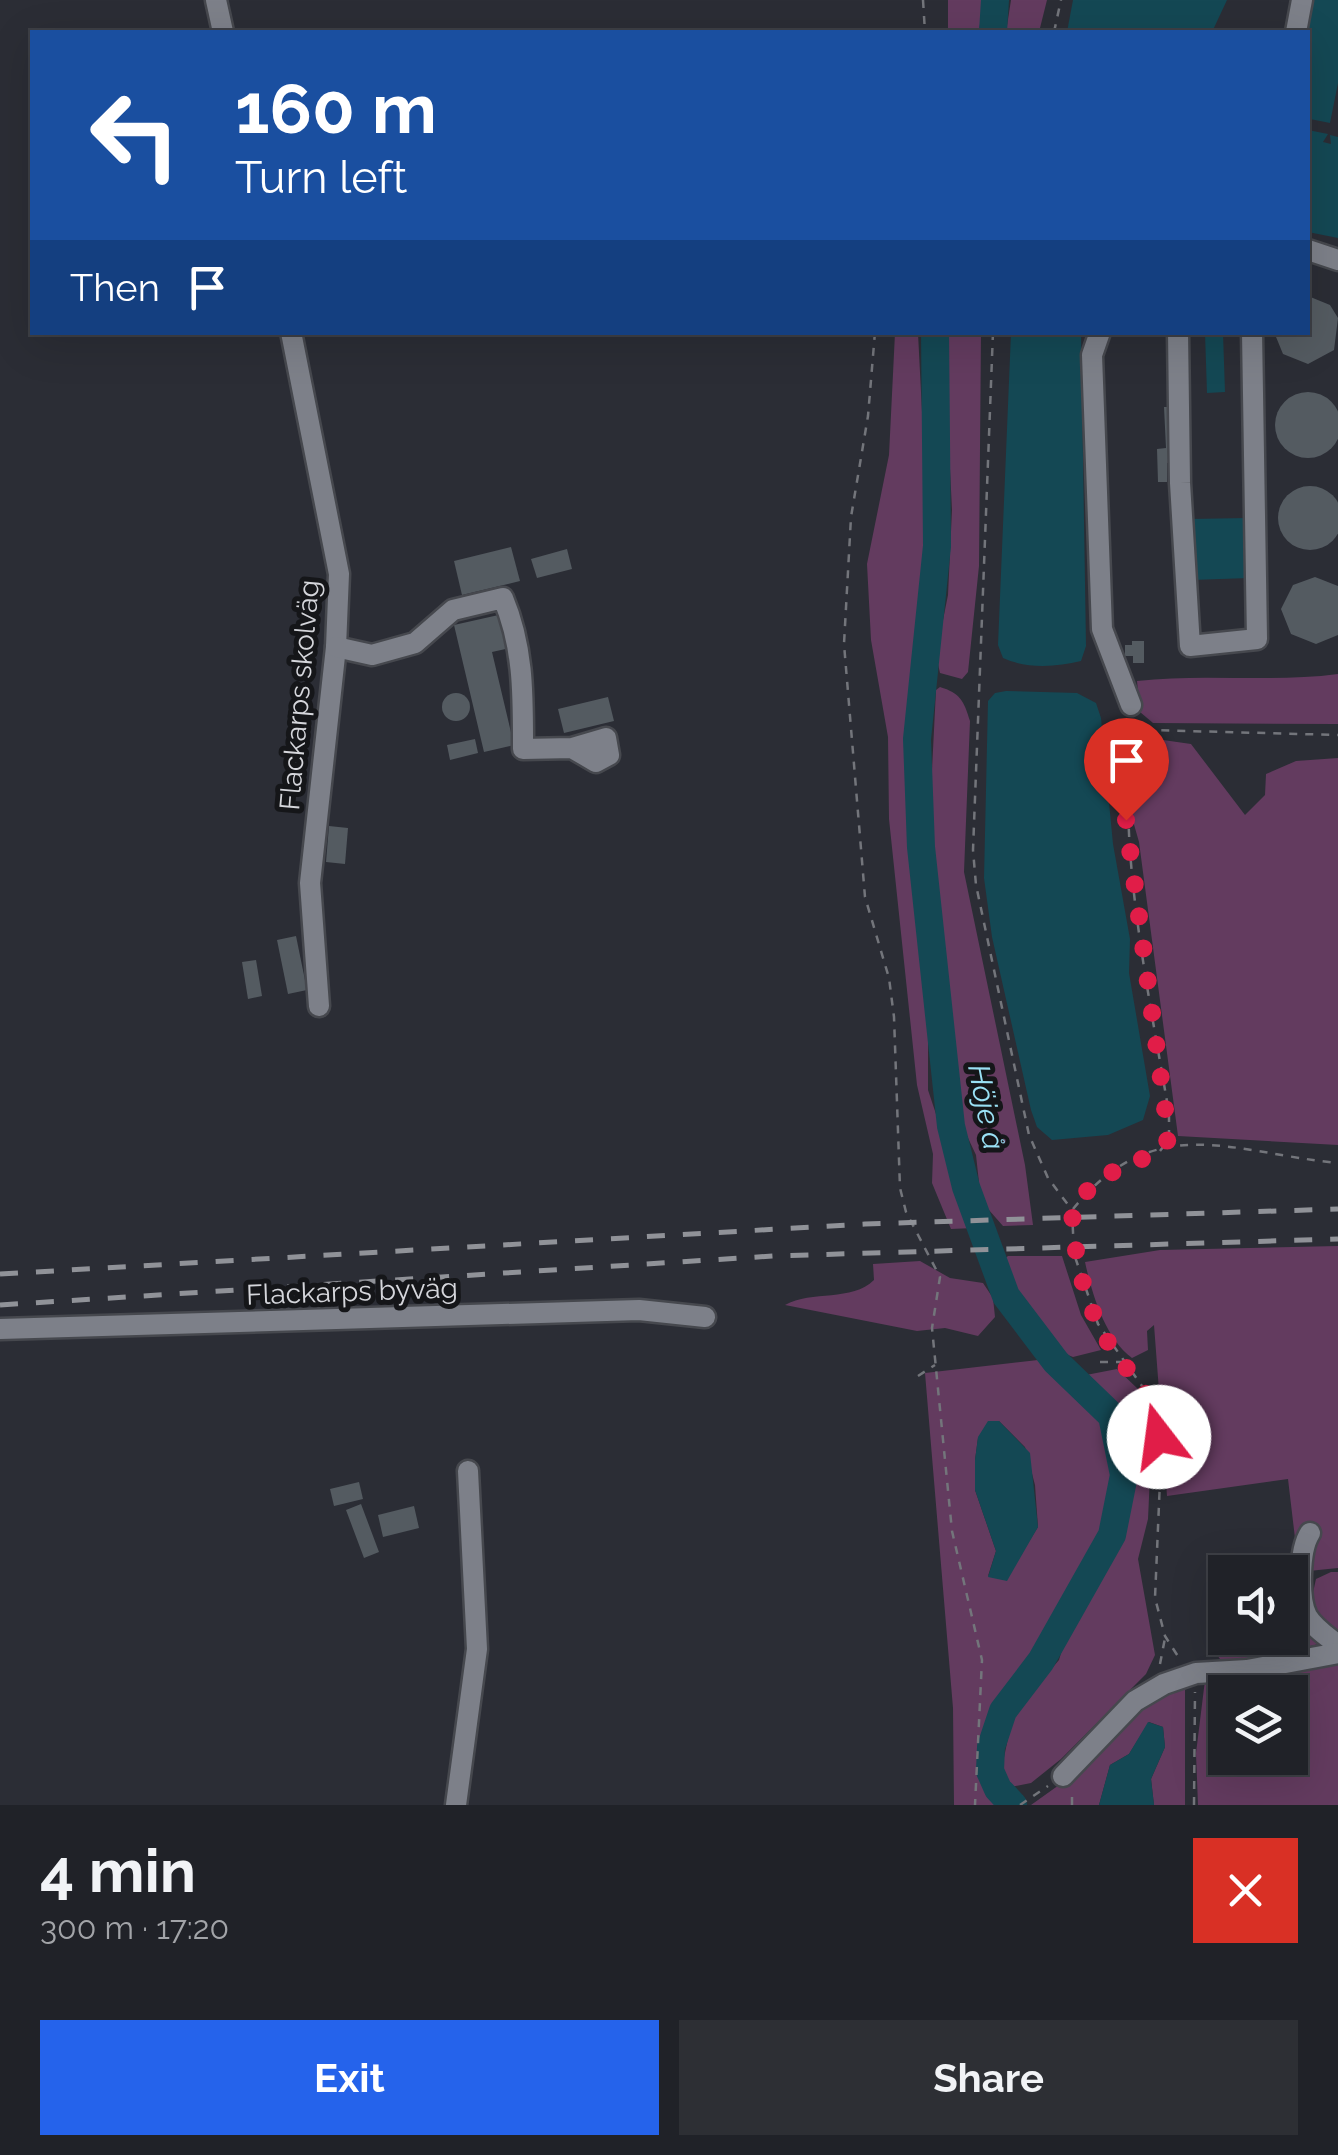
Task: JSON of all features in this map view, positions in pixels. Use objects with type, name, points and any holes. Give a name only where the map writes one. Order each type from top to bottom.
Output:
[{"type":"street","points":[[216,0],[224,30]]},
{"type":"street","points":[[1296,30],[1302,0]]},
{"type":"street","points":[[1310,251],[1338,260]]},
{"type":"street","name":"Flackarps skolväg","points":[[291,335],[339,574],[336,647],[310,883],[319,1006]]},
{"type":"street","points":[[1099,335],[1092,356],[1102,629],[1131,705]]},
{"type":"street","points":[[1178,335],[1180,483],[1190,646],[1257,639],[1252,335]]},
{"type":"street","points":[[336,647],[372,654],[415,643],[453,610],[503,598],[515,626],[524,680],[523,749],[572,748]]},
{"type":"street","name":"Flackarps byväg","points":[[0,1328],[639,1310],[705,1317]]},
{"type":"street","points":[[456,1805],[478,1649],[468,1470]]},
{"type":"street","points":[[1310,1533],[1303,1552],[1304,1605],[1311,1622],[1338,1645]]},
{"type":"street","points":[[1063,1776],[1148,1692],[1196,1674],[1247,1670],[1338,1652]]},
{"type":"path","points":[[924,0],[925,30]]},
{"type":"path","points":[[1054,30],[1062,0]]},
{"type":"path","points":[[875,335],[846,580],[846,709],[865,898],[889,978],[894,1018],[900,1188],[906,1212],[940,1277],[932,1328],[952,1531],[959,1578],[982,1660],[974,1805]]},
{"type":"path","points":[[993,335],[974,814],[976,885],[1023,1116],[1048,1178],[1072,1210],[1074,1254],[1098,1324],[1148,1392],[1156,1420],[1161,1457],[1154,1586],[1165,1636],[1173,1653],[1196,1674],[1191,1757],[1194,1805]]},
{"type":"path","points":[[1160,1151],[1169,1138],[1169,1114],[1126,820],[1133,746],[1140,732],[1149,730],[1338,735]]},
{"type":"path","points":[[1072,1210],[1097,1179],[1160,1151],[1192,1143],[1232,1144],[1338,1162]]},
{"type":"path","points":[[1100,1362],[1123,1362]]},
{"type":"path","points":[[918,1376],[936,1364]]},
{"type":"path","points":[[1148,1692],[1165,1636]]},
{"type":"path","points":[[1020,1805],[1063,1776]]},
{"type":"shaded area","points":[[948,0],[983,0],[979,30],[948,30]]},
{"type":"shaded area","points":[[1011,0],[1047,0],[1040,30],[1006,30]]},
{"type":"shaded area","points":[[895,335],[918,335],[928,530],[910,729],[912,871],[928,986],[928,1090],[974,1228],[951,1229],[932,1183],[933,1154],[917,1085],[889,819],[888,737],[871,640],[867,564],[889,455]]},
{"type":"shaded area","points":[[949,335],[981,335],[979,566],[968,672],[962,679],[940,673],[936,655],[948,595],[952,510],[946,387]]},
{"type":"shaded area","points":[[1338,674],[1338,724],[1153,723],[1140,712],[1137,681]]},
{"type":"shaded area","points":[[940,687],[960,699],[970,721],[964,872],[1025,1165],[1033,1225],[1003,1226],[981,1201],[976,1155],[960,1121],[952,1079],[952,1027],[934,874],[931,790],[936,690]]},
{"type":"shaded area","points":[[1149,738],[1191,744],[1245,815],[1265,795],[1266,774],[1296,761],[1338,758],[1338,1145],[1178,1136],[1139,842],[1131,814],[1140,742]]},
{"type":"shaded area","points":[[1338,1246],[1338,1568],[1308,1571],[1308,1555],[1297,1555],[1288,1479],[1167,1496],[1154,1325],[1147,1331],[1148,1350],[1132,1358],[1107,1327],[1085,1262],[1160,1250]]},
{"type":"shaded area","points":[[1008,1256],[1062,1256],[1081,1315],[1101,1350],[1073,1357],[1058,1351],[1002,1271],[1002,1261]]},
{"type":"shaded area","points":[[920,1261],[950,1278],[983,1283],[993,1298],[995,1317],[978,1336],[945,1328],[917,1331],[785,1305],[865,1287],[874,1280],[873,1264]]},
{"type":"shaded area","points":[[1038,1360],[1085,1398],[1111,1436],[1115,1487],[1094,1545],[1040,1643],[999,1697],[985,1727],[981,1777],[997,1805],[954,1805],[953,1708],[925,1373]],"holes":[[[989,1421],[999,1421],[1025,1447],[1035,1485],[1038,1527],[1028,1543],[988,1576],[996,1551],[975,1490],[975,1460],[978,1438]]]},
{"type":"shaded area","points":[[1117,1369],[1138,1389],[1152,1432],[1148,1519],[1138,1559],[1155,1655],[1146,1674],[1061,1759],[1031,1783],[1011,1787],[1002,1767],[1011,1724],[1021,1705],[1059,1660],[1072,1616],[1119,1535],[1129,1506],[1134,1459],[1130,1439],[1107,1397],[1086,1375]]},
{"type":"shaded area","points":[[1338,1572],[1338,1636],[1310,1606],[1316,1579]]},
{"type":"shaded area","points":[[1308,1611],[1328,1642],[1308,1646]]},
{"type":"shaded area","points":[[1218,1655],[1270,1655],[1225,1665]]},
{"type":"shaded area","points":[[1338,1660],[1338,1805],[1198,1805],[1196,1753],[1208,1680],[1208,1775],[1308,1775],[1308,1675],[1238,1675]]},
{"type":"shaded area","points":[[1185,1683],[1185,1805],[1154,1805],[1151,1779],[1165,1747],[1163,1727],[1149,1722],[1129,1754],[1110,1765],[1099,1805],[1031,1805],[1066,1780],[1119,1720]]},
{"type":"water","points":[[1073,0],[1227,0],[1213,30],[1067,30]]},
{"type":"water","points":[[1312,0],[1338,0],[1338,83],[1330,123],[1310,119],[1310,30],[1305,30]]},
{"type":"water","points":[[1310,130],[1328,134],[1323,142],[1331,144],[1330,135],[1338,137],[1338,238],[1310,232]]},
{"type":"water","points":[[1011,335],[1081,335],[1086,646],[1081,661],[1042,666],[1003,658],[998,645]]},
{"type":"water","points":[[1205,335],[1223,335],[1225,392],[1207,393]]},
{"type":"water","points":[[1248,518],[1249,578],[1192,580],[1190,519]]},
{"type":"water","points":[[995,693],[1077,693],[1096,703],[1101,718],[1113,844],[1130,939],[1129,973],[1150,1096],[1143,1120],[1108,1135],[1052,1140],[1037,1127],[1031,1110],[992,937],[984,878],[988,701]]},
{"type":"water","points":[[988,1421],[999,1421],[1030,1453],[1038,1527],[1007,1581],[988,1577],[996,1551],[975,1490],[978,1437]]},
{"type":"water","points":[[1148,1722],[1163,1727],[1165,1747],[1151,1779],[1154,1805],[1099,1805],[1110,1765],[1129,1754]]},
{"type":"building","points":[[1310,297],[1330,305],[1338,318],[1334,350],[1308,364],[1283,354],[1275,335],[1310,335]]},
{"type":"building","points":[[1295,395],[1321,395],[1338,412],[1338,438],[1321,455],[1295,455],[1278,438],[1278,412]]},
{"type":"building","points":[[1164,407],[1173,407],[1174,463],[1167,463],[1167,482],[1158,482],[1157,449],[1166,448]]},
{"type":"building","points":[[1310,486],[1333,495],[1339,504],[1339,532],[1333,541],[1310,550],[1287,541],[1278,518],[1287,495]]},
{"type":"building","points":[[511,547],[520,581],[462,595],[454,561]]},
{"type":"building","points":[[567,549],[572,569],[537,578],[531,559]]},
{"type":"building","points":[[1315,577],[1338,586],[1338,635],[1316,644],[1291,634],[1281,609],[1293,585]]},
{"type":"building","points":[[503,614],[510,648],[492,652],[514,745],[484,752],[454,625]]},
{"type":"building","points":[[1132,641],[1144,641],[1144,663],[1133,663],[1133,656],[1125,656],[1125,645],[1132,645]]},
{"type":"building","points":[[456,693],[466,697],[470,707],[466,717],[456,721],[446,717],[442,707],[446,697]]},
{"type":"building","points":[[608,697],[614,721],[564,733],[558,709]]},
{"type":"building","points":[[475,739],[478,753],[450,760],[447,745]]},
{"type":"building","points":[[329,826],[348,828],[345,864],[326,862]]},
{"type":"building","points":[[296,936],[307,990],[288,994],[277,940]]},
{"type":"building","points":[[256,960],[262,996],[248,999],[242,962]]},
{"type":"building","points":[[359,1482],[363,1499],[334,1506],[330,1489]]},
{"type":"building","points":[[361,1504],[379,1552],[364,1558],[346,1510]]},
{"type":"building","points":[[414,1506],[419,1528],[383,1537],[378,1515]]},
{"type":"waterway","name":"Höje å","points":[[993,30],[995,0]]},
{"type":"waterway","name":"Höje å","points":[[935,335],[937,546],[917,739],[921,847],[951,1126],[966,1187],[1006,1296],[1056,1362],[1112,1416],[1124,1475],[1112,1535],[1041,1661],[1003,1711],[991,1747],[990,1771],[998,1789],[1013,1805]]},
{"type":"railway","points":[[0,1274],[865,1224],[1338,1209]]},
{"type":"railway","points":[[0,1305],[773,1256],[1338,1239]]},
{"type":"route","points":[[1126,820],[1169,1114],[1169,1138],[1160,1151],[1114,1168],[1097,1179],[1072,1210],[1074,1254],[1106,1338],[1144,1384],[1152,1400],[1159,1437]]}]
